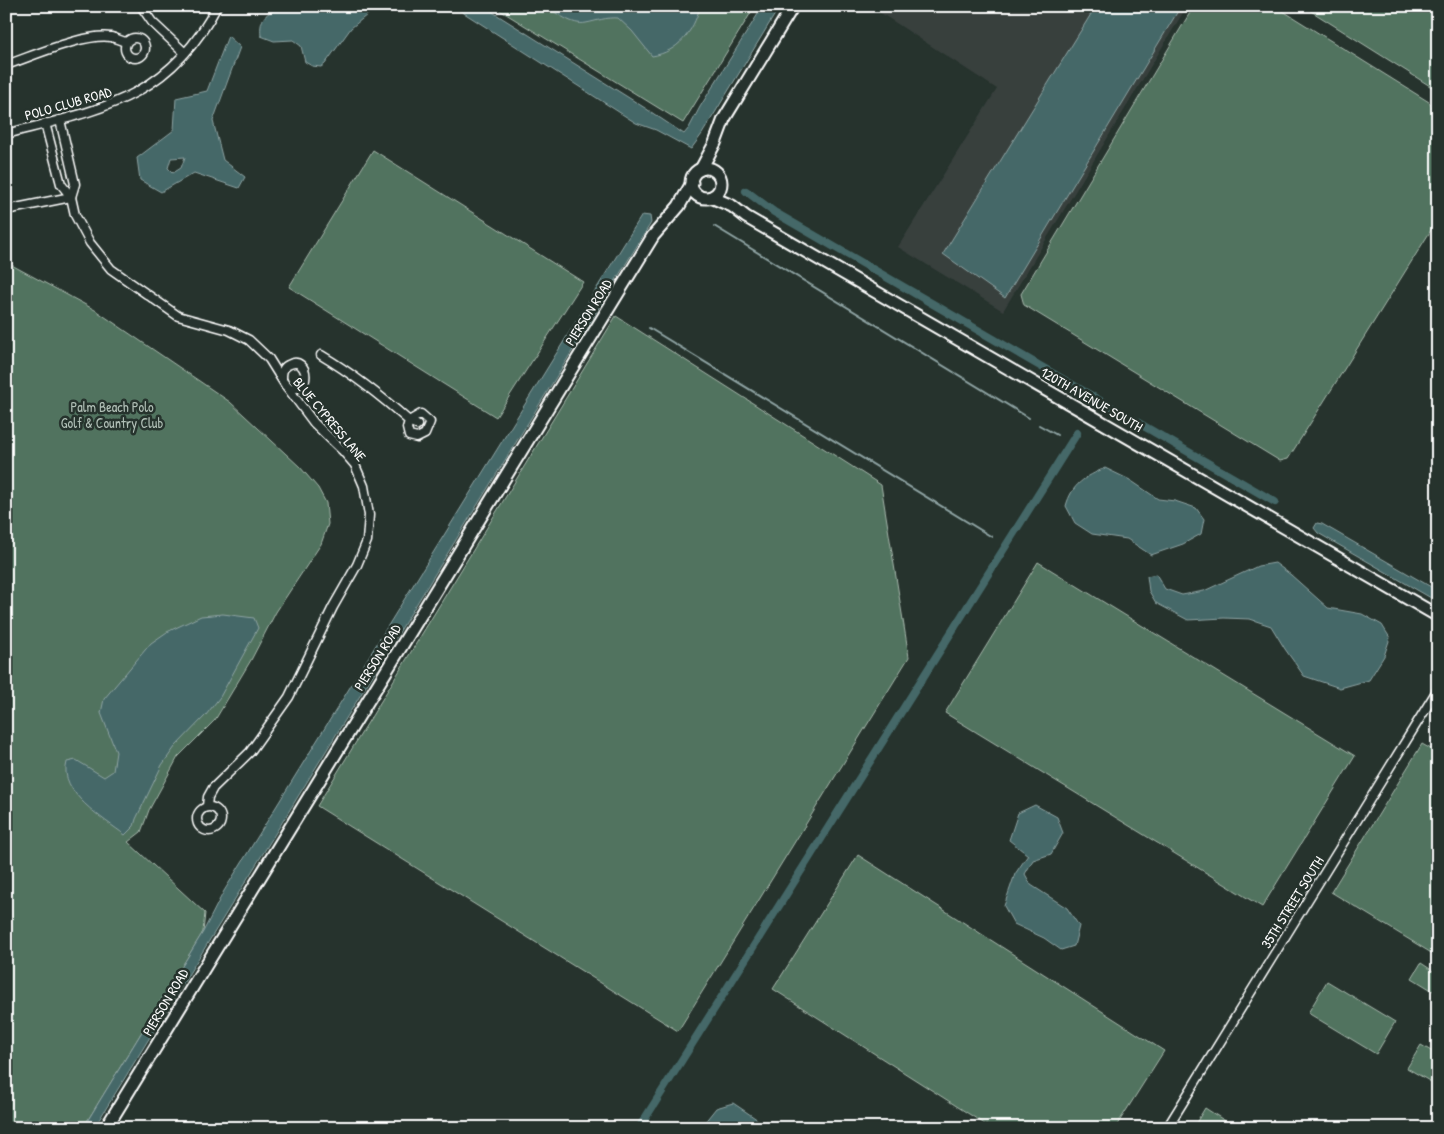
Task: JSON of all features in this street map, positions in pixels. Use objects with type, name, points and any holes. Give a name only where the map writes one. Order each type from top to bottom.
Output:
[{"type":"street","points":[[141,6],[152,22],[186,53]]},
{"type":"street","name":"POLO CLUB ROAD","points":[[6,134],[95,110],[127,98],[162,76],[186,53],[217,6]]},
{"type":"street","points":[[701,170],[715,143],[724,118],[792,6]]},
{"type":"street","points":[[6,65],[95,37],[112,37],[126,42]]},
{"type":"street","name":"BLUE CYPRESS LANE","points":[[60,120],[75,184],[72,197],[75,215],[90,243],[111,269],[178,316],[230,330],[249,340],[269,359],[314,423],[336,443],[355,465],[364,486],[369,515],[367,541],[357,565],[333,607],[289,697],[250,752],[213,788],[208,797],[207,806]]},
{"type":"street","name":"BLUE CYPRESS LANE","points":[[45,124],[61,184],[72,197]]},
{"type":"street","points":[[714,171],[715,143]]},
{"type":"street","points":[[708,168],[714,171],[720,176],[720,188],[706,197],[696,194],[692,183],[695,174],[708,168]]},
{"type":"street","name":"PIERSON ROAD","points":[[106,1128],[653,236],[679,206],[692,183]]},
{"type":"street","name":"120TH AVENUE SOUTH","points":[[720,188],[732,206]]},
{"type":"street","points":[[6,210],[72,197]]},
{"type":"street","name":"PIERSON ROAD","points":[[679,206],[706,197]]},
{"type":"street","name":"120TH AVENUE SOUTH","points":[[706,197],[732,206],[755,222],[1438,616]]},
{"type":"street","points":[[321,355],[349,372],[409,421],[417,425]]},
{"type":"street","name":"35TH STREET SOUTH","points":[[1167,1128],[1438,689]]},
{"type":"shaded area","points":[[870,6],[1187,6],[1003,311],[898,247],[997,89]]},
{"type":"green space","points":[[493,6],[755,6],[683,123]]},
{"type":"green space","points":[[1194,6],[1275,6],[1429,102],[1434,111],[1438,112],[1438,219],[1288,459],[1280,461],[1024,305],[1021,294]]},
{"type":"green space","points":[[1303,6],[1438,6],[1438,91]]},
{"type":"green space","points":[[373,150],[583,282],[496,417],[289,287]]},
{"type":"green space","name":"Palm Beach Polo Golf & Country Club","points":[[6,262],[95,310],[230,402],[300,467],[318,488],[326,503],[328,524],[321,544],[276,612],[251,660],[215,720],[178,757],[149,810],[141,832],[128,842],[205,913],[203,932],[83,1128],[6,1128]]},
{"type":"green space","points":[[616,316],[881,485],[909,657],[678,1031],[317,806]]},
{"type":"green space","points":[[1038,562],[1355,756],[1262,907],[945,713]]},
{"type":"green space","points":[[1422,744],[1438,753],[1438,957],[1331,892]]},
{"type":"green space","points":[[858,855],[1164,1051],[1115,1128],[991,1128],[773,989]]},
{"type":"green space","points":[[1421,963],[1438,974],[1438,994],[1412,978]]},
{"type":"green space","points":[[1327,981],[1395,1022],[1376,1054],[1308,1013]]},
{"type":"green space","points":[[1421,1045],[1438,1055],[1438,1086],[1407,1068]]},
{"type":"green space","points":[[1205,1108],[1236,1128],[1193,1128]]},
{"type":"water","points":[[281,6],[378,6],[351,28],[321,67],[312,66],[305,62],[301,46],[293,40],[274,41],[261,36],[262,20],[271,11]]},
{"type":"water","points":[[453,6],[483,6],[684,134],[763,6],[780,6],[691,149],[656,130],[636,123]]},
{"type":"water","points":[[545,6],[700,7],[693,25],[683,39],[669,50],[652,56],[632,31],[618,18],[575,23]]},
{"type":"water","points":[[1096,6],[1181,6],[1005,298],[943,254]]},
{"type":"water","points":[[228,36],[240,47],[213,121],[223,160],[245,177],[239,188],[194,173],[161,192],[140,180],[137,158],[174,130],[176,98],[207,91]],"holes":[[[185,157],[181,168],[173,173],[168,168],[171,158]]]},
{"type":"water","points":[[642,215],[650,216],[651,223],[94,1128],[83,1128],[203,932],[224,891]]},
{"type":"water","points":[[1105,468],[1130,480],[1158,499],[1175,501],[1196,508],[1204,519],[1201,534],[1183,544],[1151,555],[1127,539],[1092,534],[1075,523],[1066,506],[1072,492],[1085,478]]},
{"type":"water","points":[[1317,523],[1322,524],[1438,591],[1438,602],[1318,533],[1314,528]]},
{"type":"water","points":[[1275,563],[1328,608],[1362,614],[1382,625],[1390,638],[1384,656],[1369,680],[1340,688],[1304,676],[1271,626],[1250,619],[1188,620],[1156,603],[1149,591],[1147,576],[1156,574],[1165,589],[1182,595],[1204,591],[1258,566]]},
{"type":"water","points":[[223,614],[254,618],[258,628],[220,697],[206,715],[175,747],[162,765],[134,826],[125,835],[95,813],[76,794],[69,784],[66,773],[67,762],[76,760],[104,777],[113,771],[116,752],[101,713],[104,699],[151,643],[167,632],[201,616]]},
{"type":"water","points":[[1035,805],[1057,817],[1063,833],[1051,854],[1033,860],[1025,874],[1031,885],[1067,908],[1079,926],[1074,946],[1061,950],[1044,938],[1014,924],[1004,906],[1015,874],[1028,855],[1009,840],[1018,813]]},
{"type":"water","points":[[733,1103],[770,1128],[700,1128],[716,1108]]},
{"type":"water","points":[[186,1123],[194,1128],[156,1128]]},
{"type":"waterway","points":[[746,191],[774,212],[1275,502]]},
{"type":"waterway","points":[[714,226],[1029,418]]},
{"type":"waterway","points":[[649,328],[992,537]]},
{"type":"waterway","points":[[1039,425],[1057,435]]},
{"type":"waterway","points":[[639,1128],[1077,433]]}]
